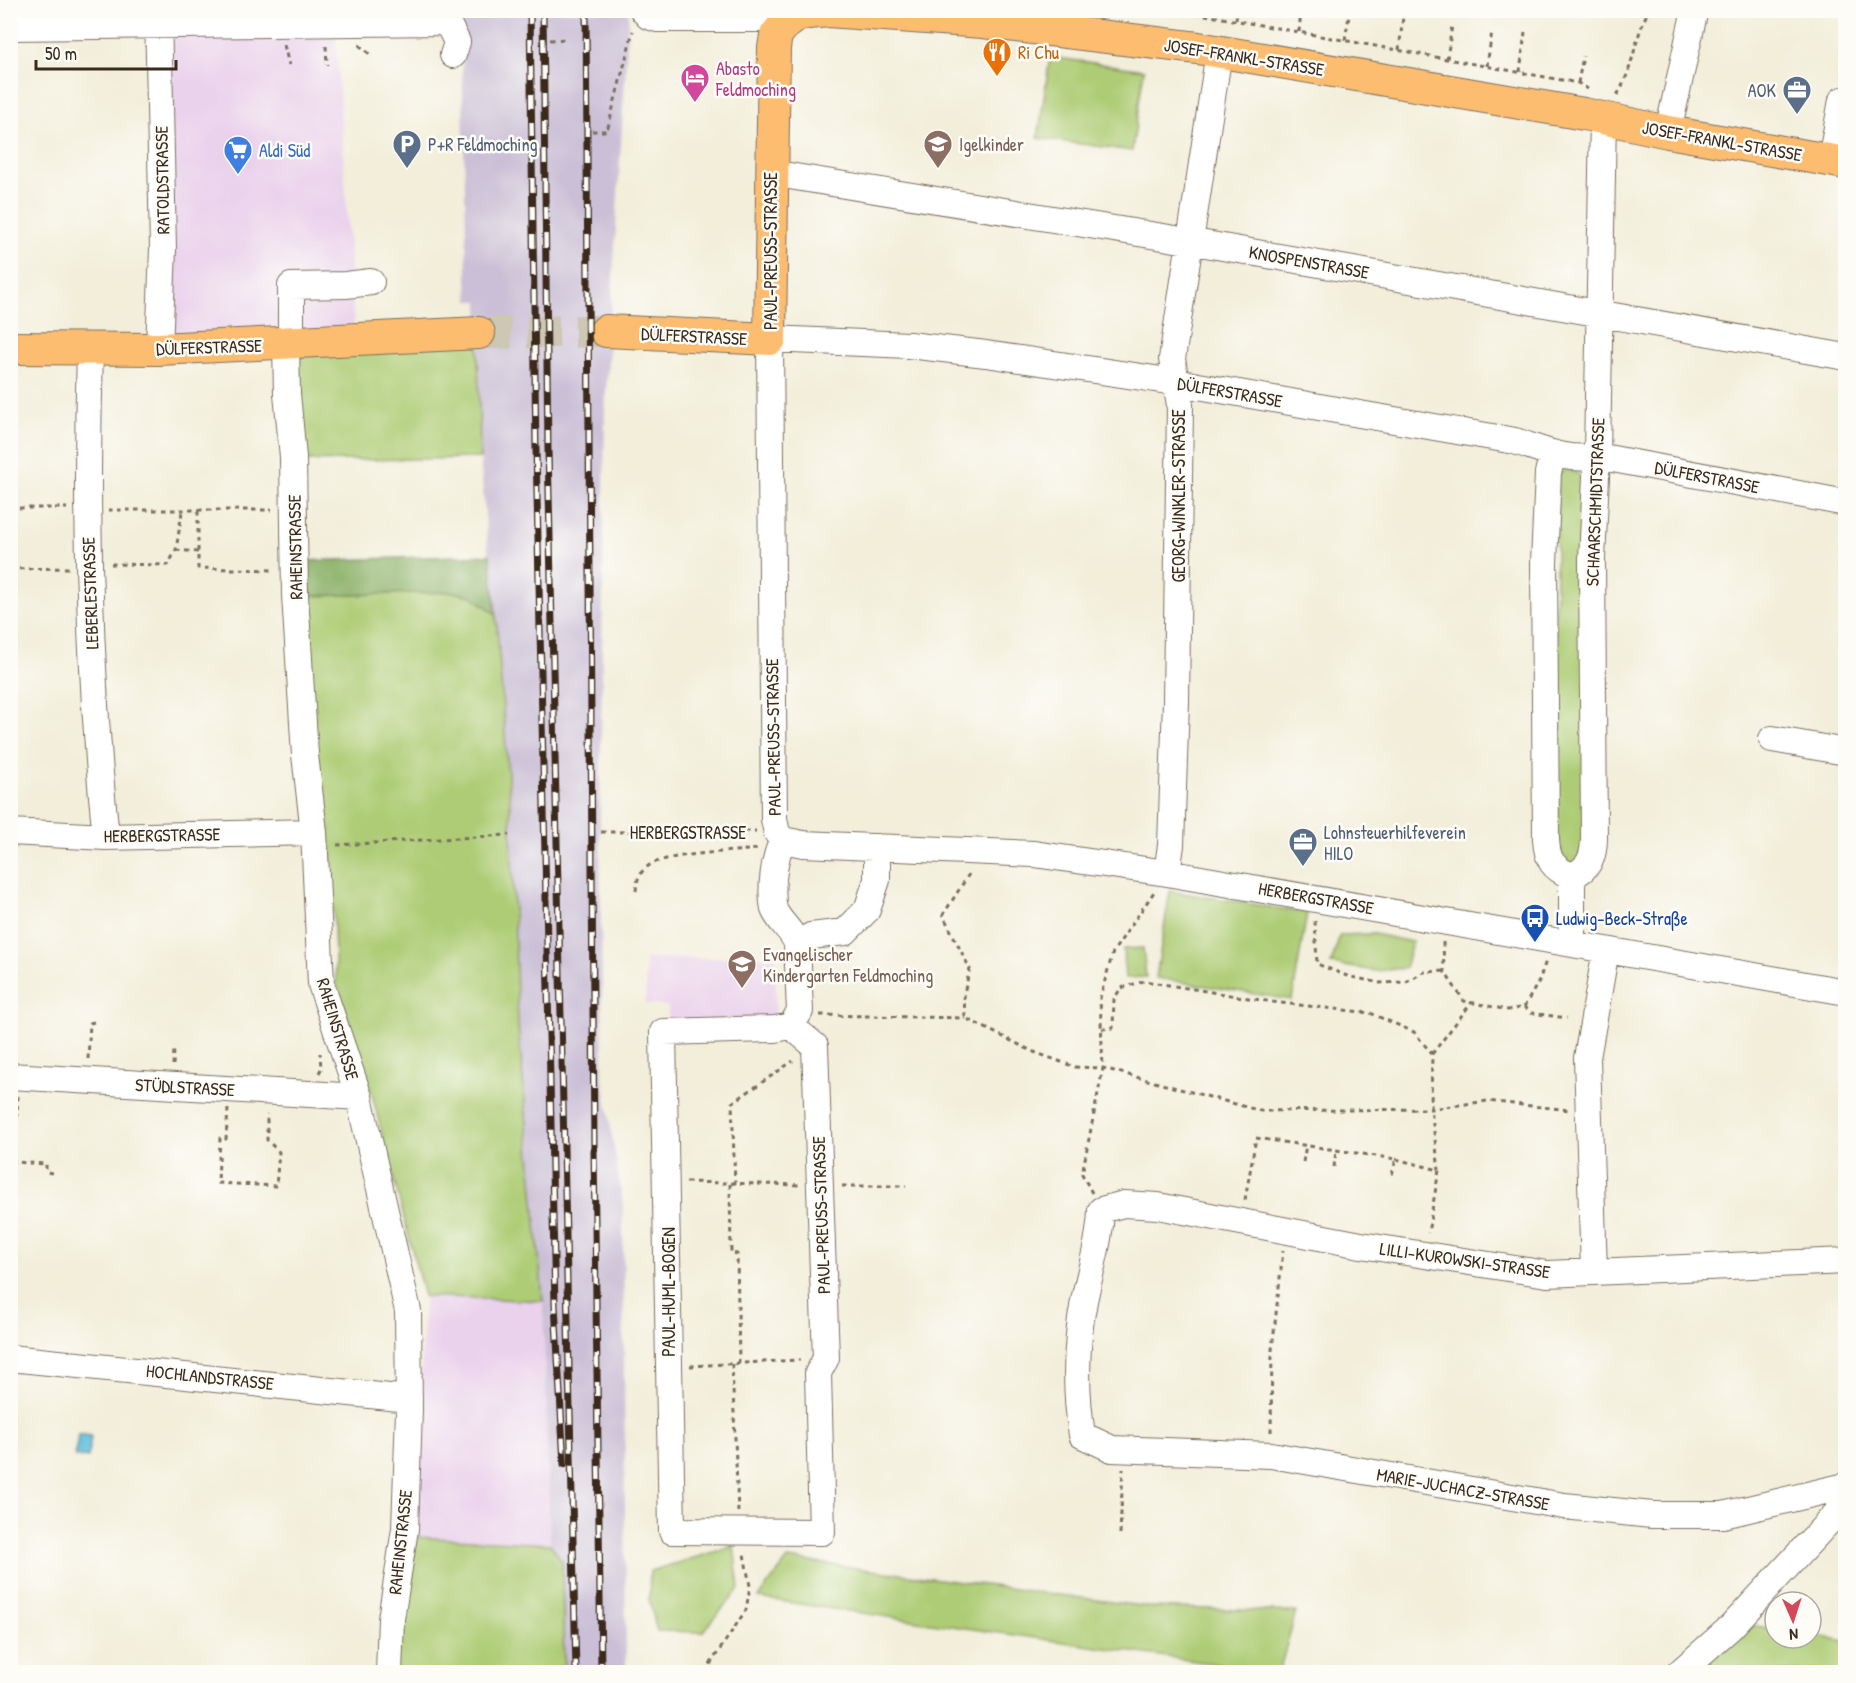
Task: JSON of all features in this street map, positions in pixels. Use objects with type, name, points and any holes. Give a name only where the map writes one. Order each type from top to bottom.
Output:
[{"type":"main road","name":"JOSEF-FRANKL-STRASSE","points":[[764,18],[828,11],[983,22],[1220,52],[1603,117],[1668,132],[1838,161]]},
{"type":"main road","name":"PAUL-PREUSS-STRASSE","points":[[764,18],[776,35],[771,172],[770,339]]},
{"type":"main road","name":"DÜLFERSTRASSE","points":[[606,332],[770,339]]},
{"type":"main road","name":"DÜLFERSTRASSE","points":[[10,348],[159,349],[479,333]]},
{"type":"street","points":[[1668,132],[1694,14]]},
{"type":"street","name":"JOSEF-FRANKL-STRASSE","points":[[638,21],[648,16],[663,19],[764,18]]},
{"type":"street","points":[[10,27],[158,17],[326,32],[443,22],[449,26],[457,42],[453,56]]},
{"type":"street","name":"RATOLDSTRASSE","points":[[158,17],[163,249],[159,349]]},
{"type":"street","name":"GEORG-WINKLER-STRASSE","points":[[1167,873],[1172,845],[1176,702],[1180,405],[1173,358],[1220,52]]},
{"type":"street","points":[[1838,161],[1842,100]]},
{"type":"street","name":"SCHAARSCHMIDTSTRASSE","points":[[1572,876],[1589,864],[1594,848],[1592,559],[1597,456],[1603,117]]},
{"type":"street","name":"KNOSPENSTRASSE","points":[[771,172],[1190,241],[1845,357]]},
{"type":"street","name":"RAHEINSTRASSE","points":[[370,282],[291,286],[289,343],[295,570],[305,754],[314,839],[321,984],[359,1097],[408,1311],[409,1399],[405,1529],[400,1545],[391,1619],[389,1672]]},
{"type":"street","name":"DÜLFERSTRASSE","points":[[770,339],[909,345],[1175,382],[1515,441],[1580,460],[1597,456],[1845,503]]},
{"type":"street","name":"PAUL-PREUSS-STRASSE","points":[[770,339],[779,840],[774,910],[794,936],[797,944]]},
{"type":"street","name":"LEBERLESTRASSE","points":[[90,350],[87,454],[89,588],[96,728],[106,837]]},
{"type":"street","points":[[1553,453],[1548,473],[1544,563],[1546,839],[1548,859],[1561,872],[1572,876],[1563,942]]},
{"type":"street","points":[[1772,739],[1845,752]]},
{"type":"street","name":"HERBERGSTRASSE","points":[[10,832],[106,837],[314,839]]},
{"type":"street","name":"HERBERGSTRASSE","points":[[779,840],[803,844],[1034,855],[1167,873],[1845,992]]},
{"type":"street","points":[[815,1046],[795,1018],[797,944],[812,936],[845,932],[867,910],[877,880],[877,848]]},
{"type":"street","points":[[1594,1272],[1587,1058],[1606,950]]},
{"type":"street","name":"PAUL-HUML-BOGEN","points":[[795,1018],[775,1029],[663,1032],[672,1531],[822,1532]]},
{"type":"street","name":"PAUL-PREUSS-STRASSE","points":[[815,1046],[826,1358],[818,1373],[822,1532]]},
{"type":"street","name":"STÜDLSTRASSE","points":[[15,1076],[359,1097]]},
{"type":"street","name":"LILLI-KUROWSKI-STRASSE","points":[[1113,1207],[1158,1206],[1286,1232],[1547,1274],[1845,1261]]},
{"type":"street","name":"MARIE-JUCHACZ-STRASSE","points":[[1113,1207],[1100,1233],[1084,1302],[1077,1358],[1076,1393],[1082,1435],[1112,1449],[1271,1455],[1564,1506],[1652,1515],[1723,1515],[1845,1486]]},
{"type":"street","name":"HOCHLANDSTRASSE","points":[[10,1358],[409,1399]]},
{"type":"street","points":[[1680,1672],[1731,1627],[1845,1503]]},
{"type":"path","points":[[1178,10],[1578,83],[1596,92],[1603,117]]},
{"type":"path","points":[[1212,16],[1213,10]]},
{"type":"path","points":[[1236,20],[1238,10]]},
{"type":"path","points":[[1299,32],[1301,10]]},
{"type":"path","points":[[1345,40],[1350,10]]},
{"type":"path","points":[[1603,117],[1627,80],[1642,23],[1649,10]]},
{"type":"path","points":[[1399,50],[1403,17]]},
{"type":"path","points":[[591,131],[607,131],[638,21]]},
{"type":"path","points":[[1447,59],[1452,25]]},
{"type":"path","points":[[1487,66],[1492,31]]},
{"type":"path","points":[[326,32],[327,65]]},
{"type":"path","points":[[1520,72],[1525,32]]},
{"type":"path","points":[[550,40],[568,39]]},
{"type":"path","points":[[283,41],[289,65]]},
{"type":"path","points":[[1578,83],[1583,56]]},
{"type":"path","points":[[10,508],[78,508]]},
{"type":"path","points":[[97,509],[182,512],[294,510]]},
{"type":"path","points":[[109,564],[168,565],[176,550],[182,512]]},
{"type":"path","points":[[198,512],[198,568],[295,570]]},
{"type":"path","points":[[176,550],[198,552]]},
{"type":"path","points":[[10,569],[79,568]]},
{"type":"path","name":"HERBERGSTRASSE","points":[[601,832],[779,840]]},
{"type":"path","points":[[314,839],[401,843],[509,835]]},
{"type":"path","points":[[636,891],[637,877],[648,866],[664,859],[763,849],[779,840]]},
{"type":"path","points":[[965,1018],[964,993],[970,969],[943,915],[968,878],[976,851]]},
{"type":"path","points":[[1113,1207],[1082,1174],[1103,1068],[1100,998],[1113,952],[1167,873]]},
{"type":"path","points":[[1313,898],[1317,964],[1347,976],[1380,982],[1406,981],[1424,972],[1444,971]]},
{"type":"path","points":[[1442,921],[1444,971],[1464,1000],[1508,1010],[1524,1007],[1563,942]]},
{"type":"path","points":[[1102,1029],[1113,1028],[1114,999],[1121,988],[1144,981],[1273,1002],[1370,1012],[1414,1032],[1432,1054]]},
{"type":"path","points":[[1424,1255],[1439,1170],[1431,1109],[1432,1054],[1472,1002]]},
{"type":"path","points":[[1524,1007],[1531,1013],[1567,1018]]},
{"type":"path","points":[[795,1018],[810,1015],[965,1018],[1034,1053],[1075,1066],[1103,1068],[1261,1111],[1431,1109],[1487,1101],[1588,1112]]},
{"type":"path","points":[[86,1081],[90,1023],[94,1022]]},
{"type":"path","points":[[739,1364],[737,1254],[731,1253],[732,1103],[815,1046]]},
{"type":"path","points":[[15,1076],[14,1162],[46,1164],[46,1172],[52,1173]]},
{"type":"path","points":[[229,1090],[226,1139],[220,1138],[218,1182],[276,1186],[279,1152],[266,1136],[269,1092]]},
{"type":"path","points":[[1241,1222],[1256,1138],[1396,1159],[1439,1170]]},
{"type":"path","points":[[1303,1162],[1306,1145]]},
{"type":"path","points":[[1334,1167],[1336,1151]]},
{"type":"path","points":[[1392,1175],[1396,1159]]},
{"type":"path","points":[[667,1182],[906,1186]]},
{"type":"path","points":[[1271,1455],[1272,1350],[1286,1232]]},
{"type":"path","points":[[668,1368],[826,1358]]},
{"type":"path","points":[[705,1672],[746,1610],[750,1586],[739,1530],[732,1364]]},
{"type":"path","points":[[1120,1534],[1124,1449]]},
{"type":"shaded area","points":[[461,11],[629,11],[605,412],[600,830],[603,1078],[623,1204],[626,1672],[564,1672],[562,1561],[550,1544],[543,1301],[518,1025],[510,802],[480,458],[479,301],[469,301],[467,280]]},
{"type":"shaded area","points":[[335,22],[354,327],[168,347],[163,29]]},
{"type":"shaded area","points":[[775,957],[776,1012],[773,1020],[668,1020],[668,1006],[646,1004],[645,959]]},
{"type":"shaded area","points":[[424,1296],[543,1301],[550,1544],[414,1537]]},
{"type":"green space","points":[[1050,57],[1144,70],[1132,151],[1038,138]]},
{"type":"green space","points":[[478,341],[480,458],[300,461],[294,373],[303,353]]},
{"type":"green space","points":[[1566,469],[1582,475],[1586,483],[1587,848],[1576,867],[1553,853],[1557,474]]},
{"type":"green space","points":[[490,555],[496,614],[472,596],[452,592],[310,596],[303,578],[302,561]]},
{"type":"green space","points":[[452,592],[472,596],[496,614],[510,802],[518,1025],[543,1301],[424,1296],[373,1098],[336,981],[331,849],[317,790],[313,757],[310,596]]},
{"type":"green space","points":[[1170,891],[1307,913],[1292,1000],[1156,978]]},
{"type":"green space","points":[[1374,934],[1412,942],[1405,968],[1376,971],[1331,964],[1340,935]]},
{"type":"green space","points":[[1143,948],[1146,977],[1125,978],[1123,949]]},
{"type":"green space","points":[[414,1537],[550,1544],[562,1561],[564,1672],[391,1672]]},
{"type":"green space","points":[[734,1546],[739,1589],[703,1632],[657,1631],[649,1599],[650,1571]]},
{"type":"green space","points":[[788,1559],[1149,1607],[1296,1612],[1279,1672],[1271,1672],[758,1598]]},
{"type":"green space","points":[[1729,1622],[1763,1627],[1763,1650],[1823,1650],[1823,1637],[1845,1641],[1845,1672],[1675,1672]]},
{"type":"water","points":[[78,1434],[91,1436],[88,1458],[75,1456]]},
{"type":"tunnel","points":[[479,333],[606,331]]},
{"type":"railway","points":[[530,10],[536,449],[555,1305],[564,1464]]},
{"type":"railway","points":[[543,10],[548,450],[576,1672]]},
{"type":"railway","points":[[586,10],[594,1150],[601,1672]]},
{"type":"place","name":"Ri Chu","points":[[997,78]]},
{"type":"place","name":"Abasto Feldmoching","points":[[695,104]]},
{"type":"place","name":"AOK","points":[[1797,116]]},
{"type":"place","name":"P+R Feldmoching","points":[[407,170]]},
{"type":"place","name":"Igelkinder","points":[[938,170]]},
{"type":"place","name":"Aldi Süd","points":[[238,176]]},
{"type":"place","name":"Lohnsteuerhilfeverein HILO","points":[[1303,868]]},
{"type":"place","name":"Ludwig-Beck-Straße","points":[[1535,944]]},
{"type":"place","name":"Evangelischer Kindergarten Feldmoching","points":[[742,990]]}]
